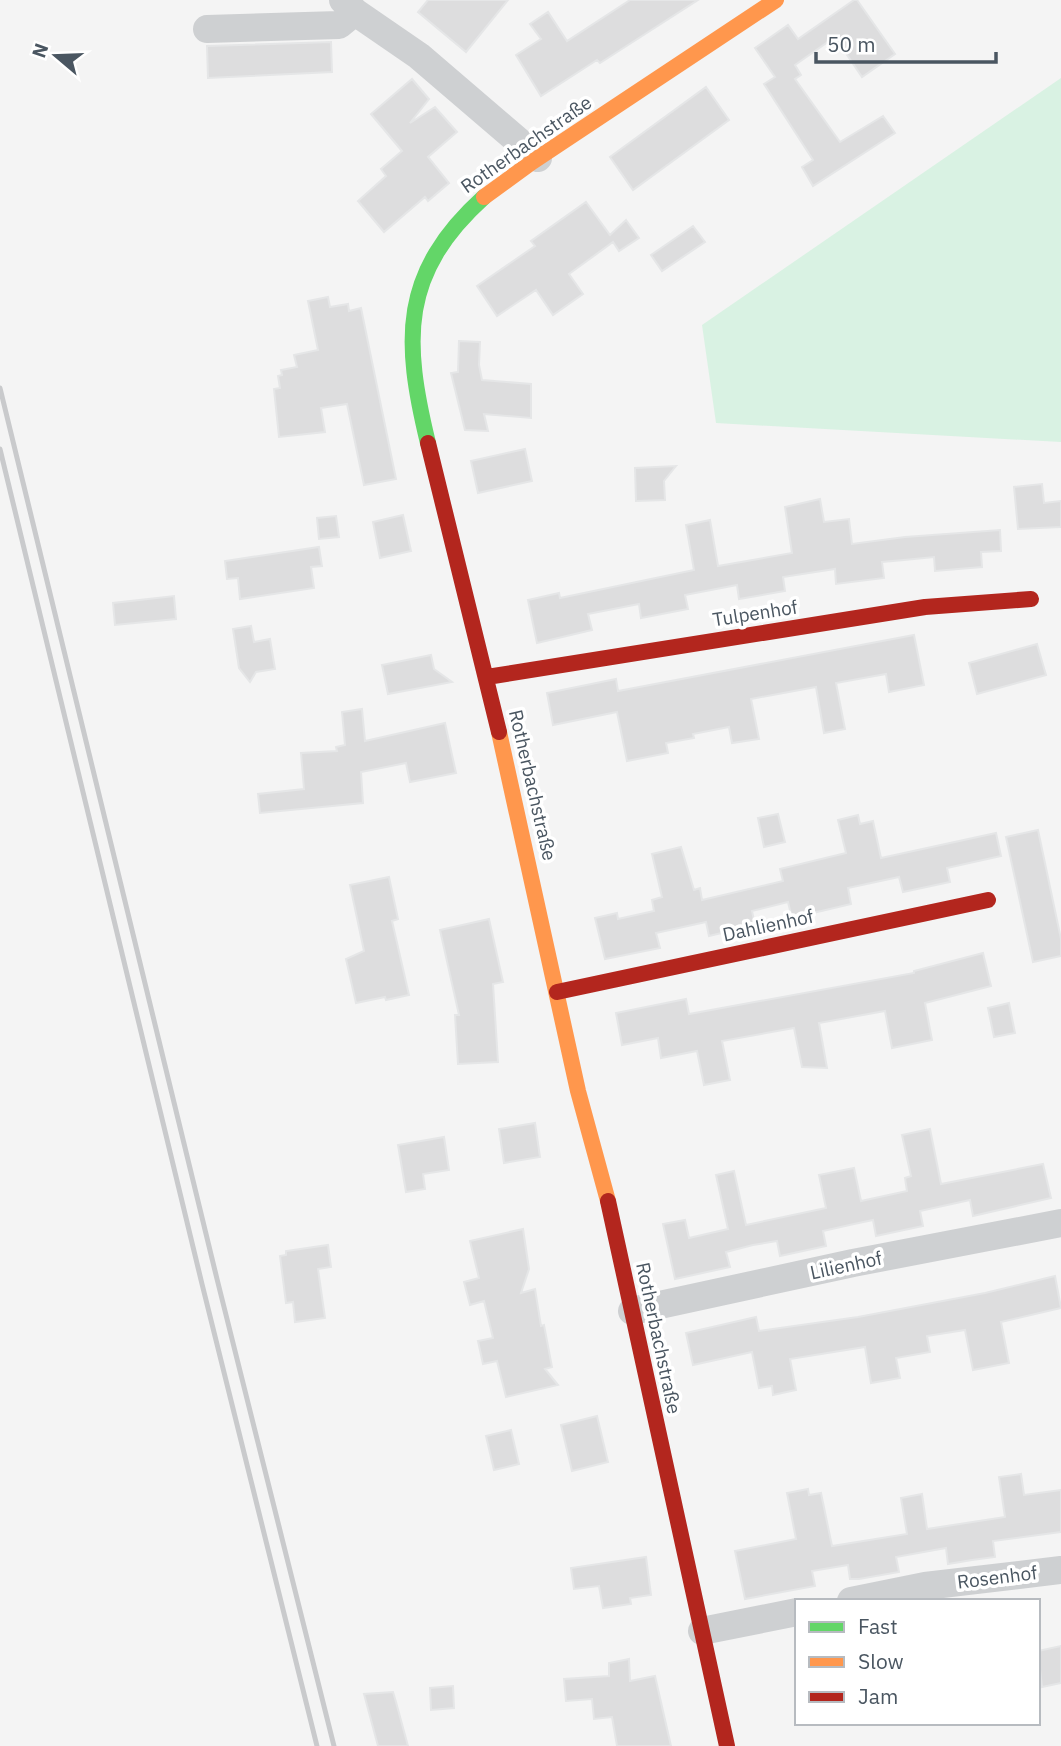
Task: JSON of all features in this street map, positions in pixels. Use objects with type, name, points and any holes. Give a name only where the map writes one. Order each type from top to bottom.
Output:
[{"type":"street","name":"Rotherbachstraße","points":[[727,1746],[606,1193],[578,1091],[487,677],[417,398],[410,357],[416,300],[424,276],[436,251],[452,228],[475,204],[538,158],[776,0]]},
{"type":"street","points":[[208,29],[339,25],[350,4],[419,56],[538,158]]},
{"type":"street","name":"Tulpenhof","points":[[487,677],[925,607],[1031,598]]},
{"type":"street","name":"Dahlienhof","points":[[557,992],[989,900]]},
{"type":"street","name":"Lilienhof","points":[[632,1311],[853,1263],[1061,1223]]},
{"type":"street","name":"Rosenhof","points":[[861,1599],[925,1586],[1061,1570]]},
{"type":"street","points":[[702,1631],[795,1612]]},
{"type":"green space","points":[[1061,78],[1061,442],[716,423],[702,325]]},
{"type":"building","points":[[428,0],[508,0],[466,52],[418,12]]},
{"type":"building","points":[[630,0],[698,0],[600,63],[597,60],[541,96],[516,55],[541,39],[530,24],[548,12],[567,41]]},
{"type":"building","points":[[857,0],[895,54],[862,77],[835,37],[795,65],[801,75],[795,79],[840,142],[883,116],[895,133],[813,186],[802,167],[813,160],[764,84],[775,77],[755,48],[788,25],[798,39]]},
{"type":"building","points":[[331,42],[332,72],[208,78],[207,46]]},
{"type":"building","points":[[412,79],[429,99],[410,123],[435,107],[457,132],[428,157],[449,183],[428,201],[425,197],[384,232],[358,201],[386,176],[381,169],[402,151],[371,114]]},
{"type":"building","points":[[706,87],[729,120],[633,190],[610,157]]},
{"type":"building","points":[[586,202],[610,235],[626,220],[639,238],[619,251],[613,242],[569,274],[583,294],[553,315],[536,290],[497,316],[477,286],[535,246],[531,241]]},
{"type":"building","points":[[693,226],[705,242],[662,271],[651,255]]},
{"type":"building","points":[[328,297],[330,307],[348,304],[349,311],[361,308],[396,479],[364,485],[347,404],[321,408],[325,432],[279,437],[274,389],[280,388],[278,376],[282,375],[281,370],[297,367],[294,355],[318,350],[308,301]]},
{"type":"building","points":[[459,341],[480,342],[479,365],[482,380],[531,384],[531,418],[484,414],[488,431],[465,430],[451,373],[458,372]]},
{"type":"building","points":[[525,449],[532,481],[478,493],[471,461]]},
{"type":"building","points":[[676,466],[664,481],[665,500],[636,501],[635,468]]},
{"type":"building","points":[[1042,484],[1044,503],[1061,501],[1061,527],[1018,529],[1014,487]]},
{"type":"building","points":[[820,499],[824,522],[849,519],[852,544],[1000,530],[1001,551],[981,552],[982,567],[935,571],[934,557],[882,562],[884,578],[836,584],[835,569],[783,577],[785,591],[739,599],[737,585],[685,595],[688,609],[641,618],[639,604],[588,614],[592,630],[537,643],[528,600],[559,593],[560,598],[694,570],[686,525],[710,520],[718,566],[792,553],[785,507]]},
{"type":"building","points":[[403,515],[411,551],[380,558],[373,522]]},
{"type":"building","points":[[336,516],[339,537],[319,539],[317,518]]},
{"type":"building","points":[[319,547],[322,566],[311,567],[314,588],[240,599],[238,578],[227,579],[225,561]]},
{"type":"building","points":[[174,596],[176,619],[115,625],[113,603]]},
{"type":"building","points":[[251,626],[254,642],[270,639],[275,669],[256,672],[250,682],[239,668],[233,629]]},
{"type":"building","points":[[914,635],[924,685],[889,692],[886,674],[836,683],[845,729],[824,733],[816,687],[751,699],[759,739],[732,743],[729,727],[666,743],[668,753],[627,761],[617,712],[553,725],[547,693],[616,679],[618,691]]},
{"type":"building","points":[[1037,644],[1046,675],[977,694],[969,663]]},
{"type":"building","points":[[431,655],[434,669],[452,682],[388,694],[382,665]]},
{"type":"building","points":[[362,709],[365,741],[445,723],[456,773],[410,782],[406,763],[361,772],[363,803],[260,813],[258,794],[304,789],[301,753],[337,751],[336,747],[345,745],[342,712]]},
{"type":"building","points":[[778,814],[785,842],[764,847],[758,818]]},
{"type":"building","points":[[858,815],[860,824],[873,821],[881,858],[996,833],[1001,856],[947,868],[950,882],[903,892],[899,877],[848,888],[851,904],[792,918],[788,902],[752,911],[755,925],[709,936],[706,922],[656,933],[660,948],[605,959],[595,918],[617,913],[618,919],[654,911],[652,900],[662,897],[652,854],[681,847],[694,890],[700,888],[702,900],[783,881],[780,869],[846,853],[838,820]]},
{"type":"building","points":[[1038,830],[1061,939],[1061,956],[1033,962],[1006,837]]},
{"type":"building","points":[[389,877],[398,919],[392,921],[409,995],[356,1003],[346,959],[364,951],[350,885]]},
{"type":"building","points":[[489,919],[503,982],[493,984],[498,1062],[458,1064],[455,1015],[459,1015],[440,930]]},
{"type":"building","points":[[983,953],[991,986],[925,1003],[932,1040],[892,1048],[885,1011],[819,1023],[827,1068],[802,1067],[794,1028],[722,1041],[730,1080],[704,1085],[697,1051],[661,1058],[658,1038],[622,1045],[616,1013],[686,999],[689,1014],[914,973]]},
{"type":"building","points":[[1009,1003],[1015,1033],[994,1037],[988,1008]]},
{"type":"building","points":[[535,1123],[540,1157],[504,1163],[499,1129]]},
{"type":"building","points":[[930,1129],[941,1184],[1043,1164],[1051,1198],[973,1216],[970,1200],[920,1211],[923,1226],[876,1236],[873,1220],[854,1224],[823,1231],[826,1246],[780,1256],[777,1241],[753,1245],[726,1252],[730,1267],[675,1279],[663,1224],[685,1220],[689,1238],[728,1229],[716,1175],[734,1171],[746,1225],[826,1208],[819,1175],[854,1168],[861,1201],[907,1191],[905,1178],[911,1176],[902,1135]]},
{"type":"building","points":[[444,1137],[449,1170],[423,1174],[425,1189],[406,1192],[398,1145]]},
{"type":"building","points":[[523,1229],[529,1269],[521,1293],[535,1289],[552,1367],[545,1369],[558,1385],[506,1397],[497,1361],[483,1364],[478,1341],[493,1338],[484,1301],[470,1305],[464,1282],[479,1278],[470,1241]]},
{"type":"building","points":[[328,1245],[331,1267],[318,1269],[325,1318],[295,1322],[293,1302],[286,1303],[280,1256],[286,1255],[286,1251]]},
{"type":"building","points":[[1055,1276],[1061,1308],[1001,1322],[1009,1363],[973,1370],[965,1330],[927,1336],[930,1352],[896,1358],[900,1378],[871,1383],[865,1347],[790,1359],[796,1390],[773,1395],[772,1386],[759,1388],[752,1352],[693,1365],[686,1333],[756,1317],[759,1331],[858,1317],[985,1293]]},
{"type":"building","points":[[597,1416],[608,1462],[572,1471],[561,1425]]},
{"type":"building","points":[[511,1430],[519,1464],[494,1470],[486,1436]]},
{"type":"building","points":[[1021,1474],[1024,1495],[1061,1490],[1061,1532],[993,1541],[995,1557],[948,1564],[946,1548],[896,1557],[899,1572],[859,1579],[850,1579],[848,1565],[812,1571],[815,1586],[745,1599],[735,1551],[796,1539],[787,1493],[808,1489],[809,1495],[821,1493],[832,1546],[907,1534],[901,1498],[922,1494],[927,1529],[1005,1517],[999,1477]]},
{"type":"building","points":[[646,1557],[651,1595],[630,1598],[631,1604],[603,1608],[599,1586],[574,1589],[571,1568]]},
{"type":"building","points":[[1061,1646],[1061,1683],[1042,1687],[1040,1651]]},
{"type":"building","points":[[629,1659],[630,1681],[655,1676],[671,1746],[617,1746],[612,1717],[594,1719],[592,1699],[566,1701],[564,1679],[609,1676],[609,1663]]},
{"type":"building","points":[[453,1686],[454,1708],[431,1710],[430,1688]]},
{"type":"building","points":[[393,1692],[408,1746],[378,1746],[364,1694]]},
{"type":"railway","points":[[0,388],[334,1746]]},
{"type":"railway","points":[[0,449],[317,1746]]},
{"type":"traffic: fast","points":[[428,443],[414,372],[415,310],[423,281],[436,253],[456,225],[484,197]]},
{"type":"traffic: slow","points":[[484,197],[532,162],[776,0]]},
{"type":"traffic: slow","points":[[499,732],[578,1091],[608,1201]]},
{"type":"traffic: jam","points":[[428,443],[499,732]]},
{"type":"traffic: jam","points":[[487,677],[925,607],[1031,599]]},
{"type":"traffic: jam","points":[[557,992],[988,900]]},
{"type":"traffic: jam","points":[[608,1201],[727,1746]]}]
